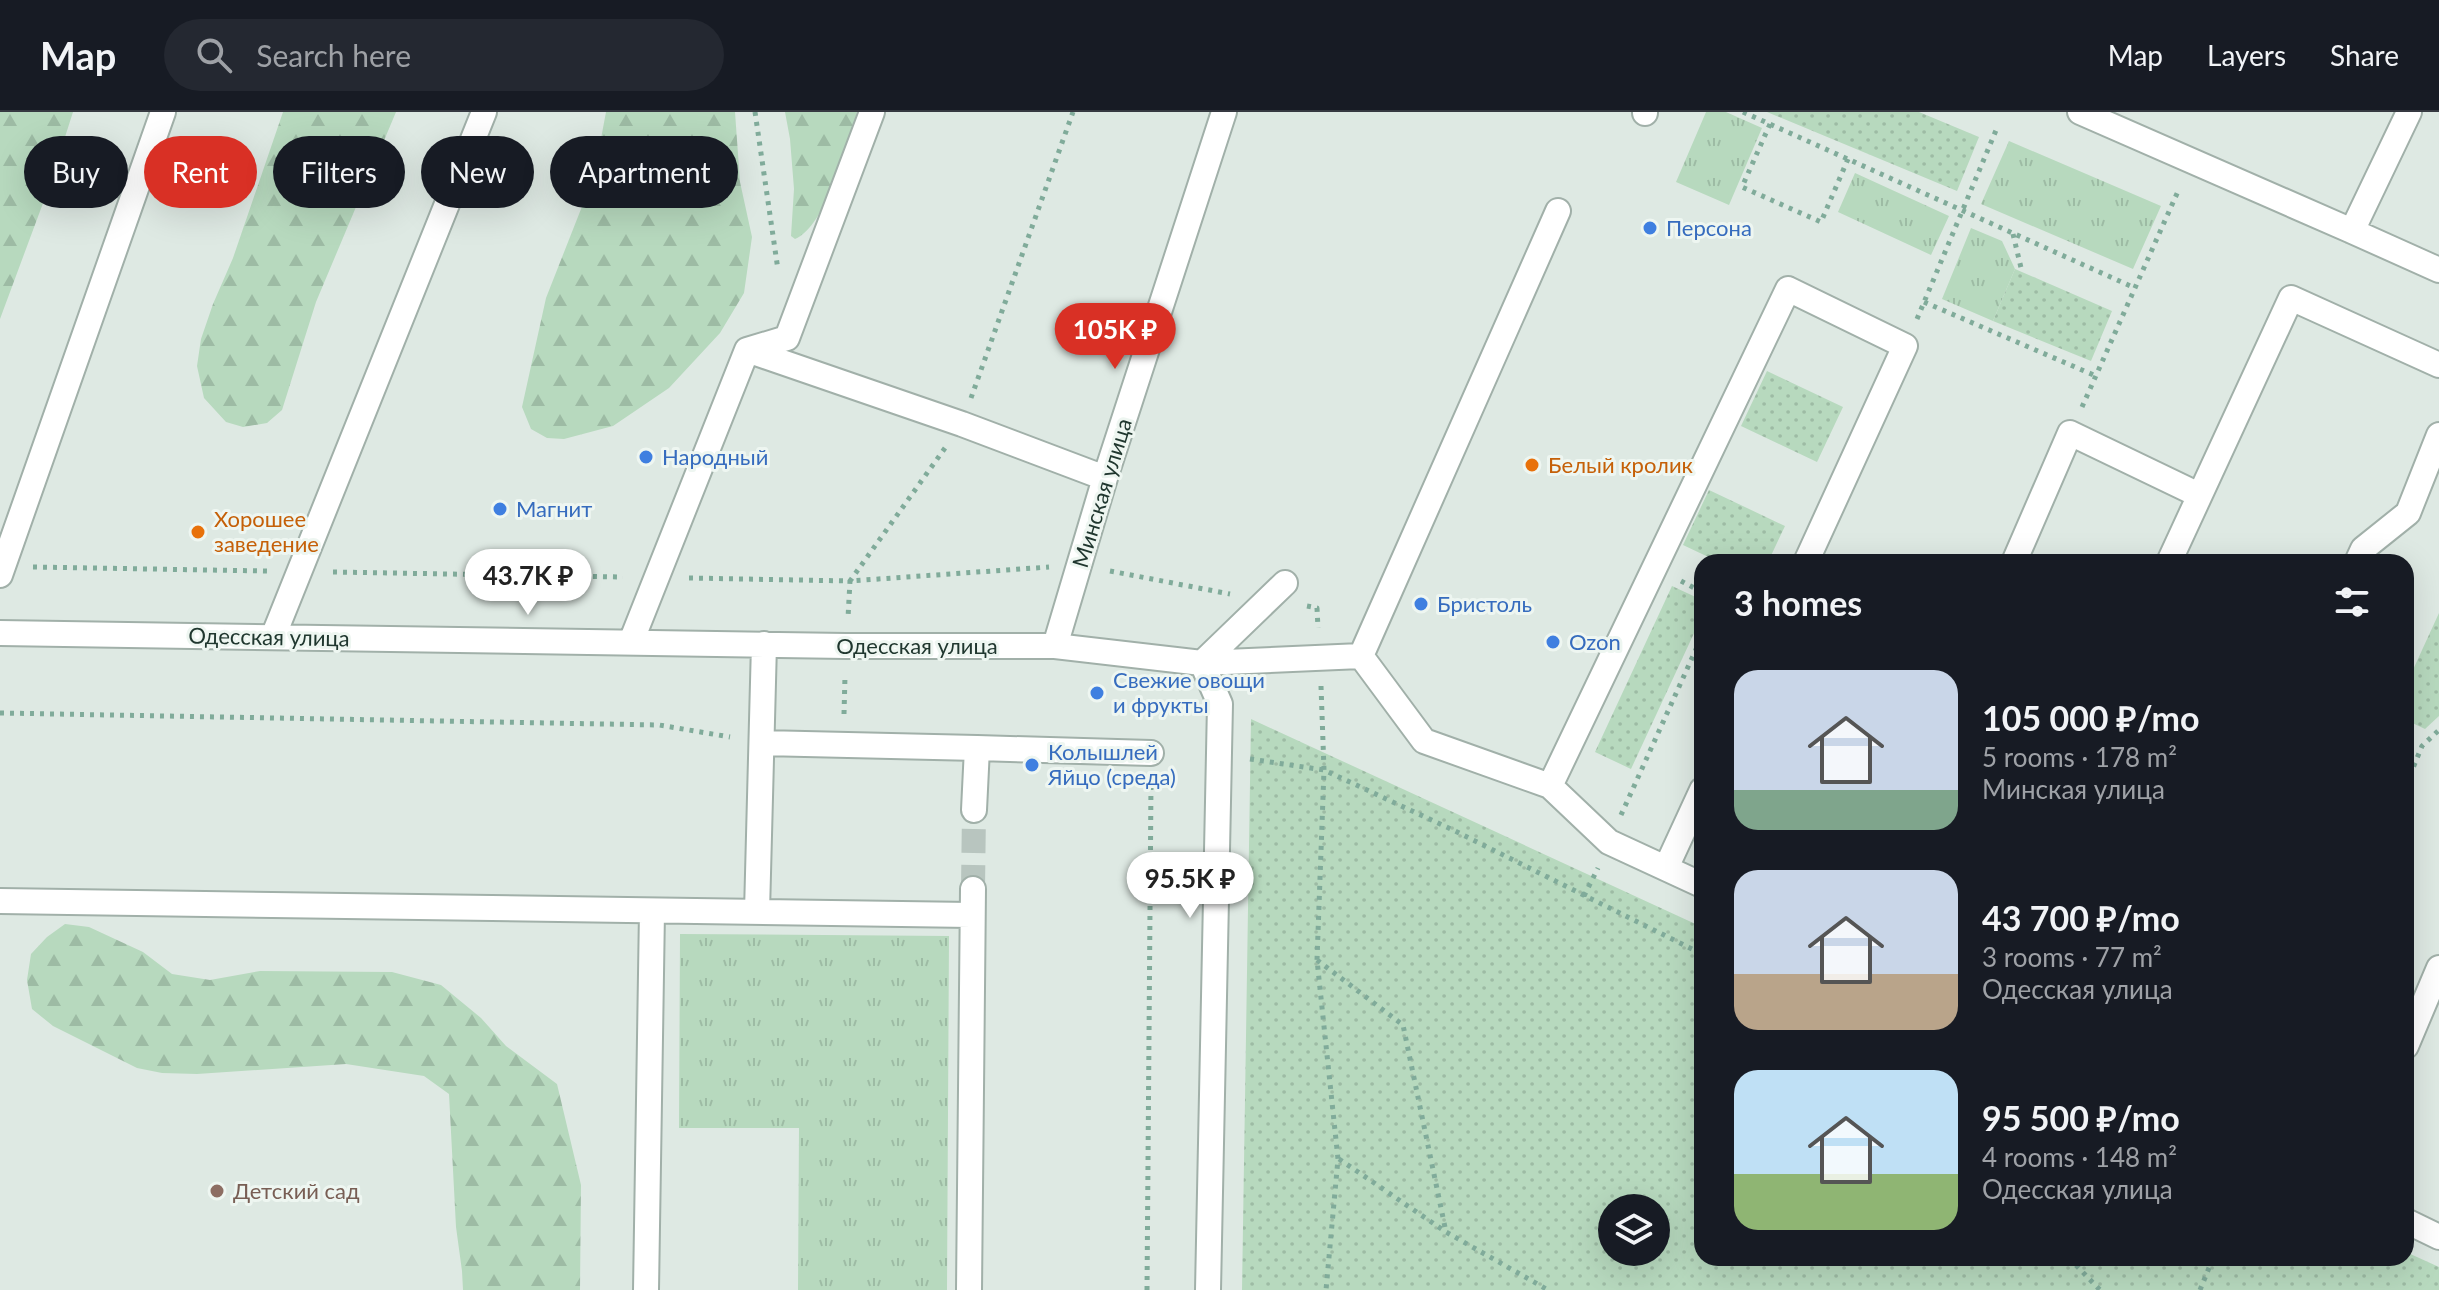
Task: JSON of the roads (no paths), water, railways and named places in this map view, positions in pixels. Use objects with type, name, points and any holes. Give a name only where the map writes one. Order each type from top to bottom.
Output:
[{"type":"street","points":[[2,570],[163,112]]},
{"type":"street","points":[[273,637],[484,112]]},
{"type":"street","points":[[747,350],[787,338],[872,112]]},
{"type":"street","name":"Минская улица","points":[[1055,646],[1105,478],[1224,112]]},
{"type":"street","points":[[2080,112],[2439,270]]},
{"type":"street","points":[[2352,231],[2409,112]]},
{"type":"street","points":[[1558,211],[1361,656],[1424,741],[1550,786],[1609,842],[1694,881]]},
{"type":"street","points":[[1550,786],[1788,289],[1905,346],[1810,554]]},
{"type":"street","points":[[2173,554],[2291,298],[2439,365]]},
{"type":"street","points":[[747,350],[962,424],[1105,478]]},
{"type":"street","points":[[631,642],[747,350]]},
{"type":"street","points":[[2017,554],[2070,433],[2199,495]]},
{"type":"street","points":[[2361,554],[2408,513],[2439,435]]},
{"type":"street","points":[[1208,1290],[1220,704],[1202,663],[1285,583]]},
{"type":"street","name":"Одесская улица","points":[[0,633],[846,646],[1055,646],[1202,663],[1361,656]]},
{"type":"street","points":[[757,912],[764,644]]},
{"type":"street","points":[[762,743],[1151,753]]},
{"type":"street","points":[[974,810],[977,748]]},
{"type":"street","points":[[1666,868],[1694,807]]},
{"type":"street","points":[[969,1290],[973,889]]},
{"type":"street","points":[[0,901],[971,915]]},
{"type":"street","points":[[646,1290],[652,911]]},
{"type":"street","points":[[2414,1027],[2439,968]]},
{"type":"street","points":[[2414,1225],[2439,1237]]},
{"type":"tunnel","points":[[973,889],[974,810]]},
{"type":"place","name":"Персона","points":[[1650,228]]},
{"type":"place","name":"Народный","points":[[646,457]]},
{"type":"place","name":"Белый кролик","points":[[1532,465]]},
{"type":"place","name":"Магнит","points":[[500,509]]},
{"type":"place","name":"Хорошее заведение","points":[[198,532]]},
{"type":"place","name":"Бристоль","points":[[1421,604]]},
{"type":"place","name":"Ozon","points":[[1553,642]]},
{"type":"place","name":"Свежие овощи и фрукты","points":[[1097,693]]},
{"type":"place","name":"Колышлей Яйцо (среда)","points":[[1032,765]]},
{"type":"place","name":"Детский сад","points":[[217,1191]]}]
